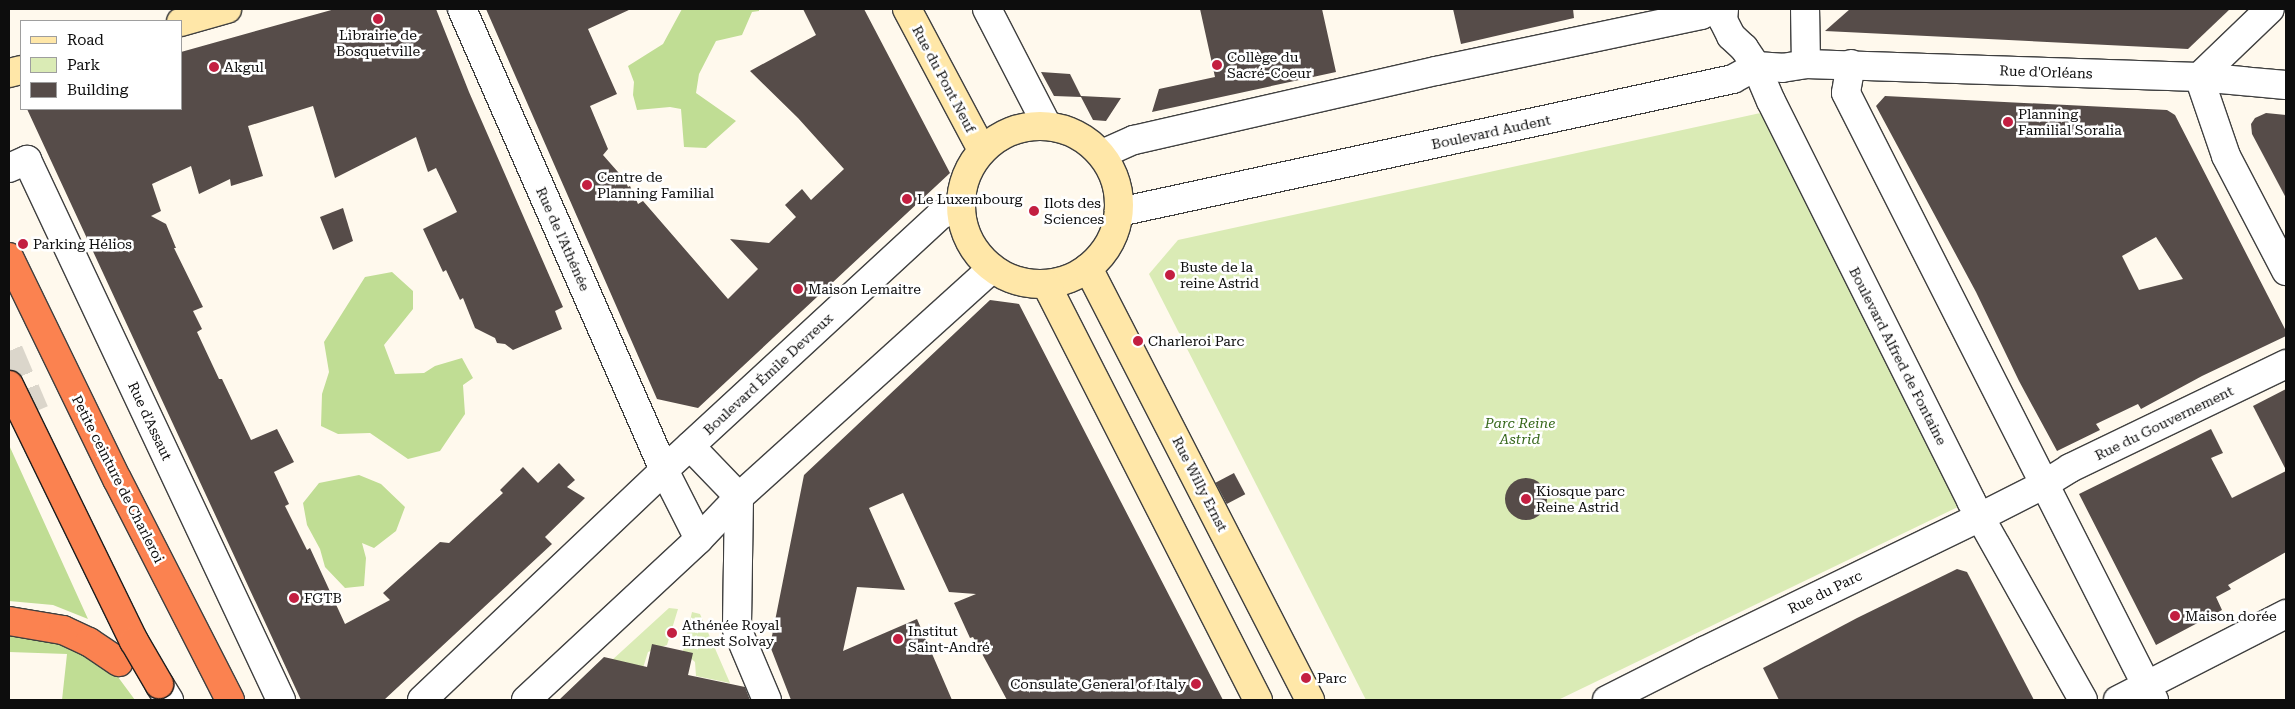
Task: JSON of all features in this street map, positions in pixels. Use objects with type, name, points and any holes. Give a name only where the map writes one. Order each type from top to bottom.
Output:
[{"type":"highway","name":"Petite ceinture de Charleroi","points":[[9,257],[117,479],[230,700]]},
{"type":"highway","points":[[9,386],[134,641],[164,692]]},
{"type":"highway","points":[[9,620],[63,630],[89,642],[119,662]]},
{"type":"main road","points":[[182,22],[228,9]]},
{"type":"main road","name":"Rue du Pont Neuf","points":[[907,9],[982,150]]},
{"type":"main road","points":[[1047,125],[1070,131],[1091,144],[1102,154],[1114,177],[1119,195],[1119,212],[1111,239],[1103,253],[1088,268],[1068,279],[1046,284],[1017,281],[992,268],[976,252],[964,230],[960,207],[967,173],[982,150],[1003,134],[1017,128],[1047,125]]},
{"type":"main road","name":"Rue Willy Ernst","points":[[1088,268],[1310,700]]},
{"type":"main road","points":[[1046,284],[1258,700]]},
{"type":"street","name":"Rue de l'Athénée","points":[[462,9],[664,470]]},
{"type":"street","points":[[987,9],[1047,125]]},
{"type":"street","points":[[1102,154],[1134,140],[1436,71],[1701,15],[1712,9]]},
{"type":"street","name":"Boulevard Alfred de Fontaine","points":[[1724,9],[1723,20],[1731,36],[1744,48],[1756,66],[1771,101],[1980,517],[2083,700]]},
{"type":"street","points":[[1756,66],[1782,68],[1806,64],[1805,9]]},
{"type":"street","points":[[2270,9],[2199,77],[2226,156],[2286,270]]},
{"type":"street","name":"Rue d'Orléans","points":[[1806,64],[2199,77],[2286,85]]},
{"type":"street","points":[[1851,64],[1846,93],[2150,693]]},
{"type":"street","name":"Boulevard Audent","points":[[1119,212],[1733,79],[1756,66]]},
{"type":"street","name":"Rue d'Assaut","points":[[9,168],[27,160],[281,700]]},
{"type":"street","name":"Boulevard Émile Devreux","points":[[422,700],[664,470],[940,215],[960,207]]},
{"type":"street","points":[[526,700],[699,538],[740,496],[992,268]]},
{"type":"street","name":"Rue du Gouvernement","points":[[2043,485],[2070,468],[2286,364]]},
{"type":"street","name":"Boulevard Émile Devreux","points":[[690,446],[740,496]]},
{"type":"street","points":[[664,470],[699,538]]},
{"type":"street","name":"Rue du Parc","points":[[1607,700],[1712,646],[2043,485]]},
{"type":"street","points":[[740,496],[737,629],[767,700]]},
{"type":"street","points":[[2118,700],[2150,693],[2286,614]]},
{"type":"green space","points":[[682,9],[759,9],[759,11],[752,12],[742,35],[716,41],[699,74],[696,93],[736,121],[706,148],[684,147],[681,109],[670,107],[637,110],[633,95],[634,82],[628,66],[663,44]]},
{"type":"green space","name":"Parc Reine Astrid","points":[[1765,112],[1962,505],[1558,700],[1366,700],[1149,274],[1178,240]]},
{"type":"green space","points":[[392,272],[413,291],[413,309],[384,345],[395,374],[424,373],[435,366],[462,358],[473,378],[463,385],[465,414],[440,451],[408,459],[370,433],[338,434],[321,426],[322,394],[329,372],[324,342],[365,277]]},
{"type":"green space","points":[[9,445],[88,619],[53,605],[9,601]]},
{"type":"green space","points":[[359,475],[381,484],[405,507],[396,531],[374,548],[362,543],[366,558],[364,586],[345,588],[325,567],[320,549],[307,525],[303,503],[319,483]]},
{"type":"green space","points":[[669,608],[678,609],[667,645],[648,652],[643,668],[611,661]]},
{"type":"green space","points":[[692,612],[700,614],[730,683],[696,676],[695,662],[683,651]]},
{"type":"green space","points":[[9,633],[60,641],[98,658],[118,677],[135,700],[62,700],[67,654],[9,652]]},
{"type":"building","points":[[335,9],[436,9],[469,92],[563,307],[555,311],[562,329],[513,350],[505,344],[497,343],[495,338],[475,328],[463,298],[460,300],[446,270],[443,272],[423,229],[457,212],[436,168],[428,172],[416,137],[335,178],[313,106],[248,126],[263,176],[231,186],[230,179],[199,194],[191,166],[152,184],[161,211],[151,216],[166,224],[176,248],[174,248],[203,307],[193,311],[202,329],[197,332],[219,379],[222,379],[251,440],[277,429],[294,462],[274,472],[289,504],[285,506],[307,550],[310,548],[345,624],[390,600],[383,593],[440,542],[449,543],[503,493],[500,490],[523,467],[538,483],[559,463],[575,480],[567,487],[585,498],[545,537],[552,544],[384,700],[301,700],[27,110],[182,110],[182,52]]},
{"type":"building","points":[[486,9],[631,9],[588,29],[617,94],[590,106],[608,149],[603,155],[625,180],[628,187],[630,186],[638,204],[643,201],[728,299],[758,269],[730,239],[769,243],[796,217],[785,205],[802,189],[811,200],[844,169],[798,118],[750,71],[816,35],[803,9],[864,9],[950,173],[698,408],[657,399]]},
{"type":"building","points":[[1200,9],[1322,9],[1336,72],[1152,112],[1159,89],[1215,77]]},
{"type":"building","points":[[1453,9],[1573,9],[1574,18],[1461,44]]},
{"type":"building","points":[[1850,9],[2230,9],[2188,49],[1825,31]]},
{"type":"building","points":[[1041,72],[1070,74],[1081,96],[1121,98],[1106,121],[1093,120],[1081,97],[1054,96]]},
{"type":"building","points":[[1885,96],[2167,110],[2175,115],[2286,331],[2286,336],[2202,376],[2141,409],[2138,404],[2096,424],[2100,430],[2057,451],[2019,381],[1976,292],[1876,106]],"holes":[[[2156,237],[2183,279],[2139,290],[2122,256]]]},
{"type":"building","points":[[2266,113],[2286,115],[2286,198],[2252,134],[2251,124],[2255,118]]},
{"type":"building","points":[[343,208],[353,241],[333,250],[320,217]]},
{"type":"building","points":[[990,300],[1019,304],[1223,700],[1007,700],[973,637],[970,638],[954,603],[976,594],[949,592],[903,493],[869,508],[905,590],[857,587],[843,651],[917,619],[952,700],[791,700],[770,646],[804,475]]},
{"type":"building","points":[[2286,389],[2286,470],[2253,406]]},
{"type":"building","points":[[2211,429],[2223,453],[2211,458],[2232,498],[2286,471],[2286,552],[2228,585],[2231,589],[2216,597],[2222,610],[2156,645],[2079,494]]},
{"type":"building","points":[[1234,473],[1245,494],[1227,504],[1215,483]]},
{"type":"building","name":"Kiosque parc Reine Astrid","points":[[1522,478],[1530,478],[1541,484],[1547,499],[1541,514],[1530,520],[1522,520],[1511,514],[1505,503],[1505,495],[1511,484]]},
{"type":"building","points":[[1957,569],[1967,572],[2034,700],[1779,700],[1763,668],[1857,618]]},
{"type":"building","points":[[652,644],[693,653],[688,675],[745,687],[750,700],[559,700],[604,657],[647,667]]},
{"type":"tunnel","points":[[9,351],[35,412]]},
{"type":"place","name":"Librairie de Bosquetville","points":[[378,19]]},
{"type":"place","name":"Collège du Sacré-Coeur","points":[[1217,65]]},
{"type":"place","name":"Akgul","points":[[214,67]]},
{"type":"place","name":"Planning Familial Soralia","points":[[2008,122]]},
{"type":"place","name":"Centre de Planning Familial","points":[[587,185]]},
{"type":"place","name":"Le Luxembourg","points":[[907,199]]},
{"type":"place","name":"Ilots des Sciences","points":[[1034,211]]},
{"type":"place","name":"Parking Hélios","points":[[23,244]]},
{"type":"place","name":"Buste de la reine Astrid","points":[[1170,275]]},
{"type":"place","name":"Maison Lemaitre","points":[[798,289]]},
{"type":"place","name":"Charleroi Parc","points":[[1138,341]]},
{"type":"place","name":"Kiosque parc Reine Astrid","points":[[1526,499]]},
{"type":"place","name":"FGTB","points":[[294,598]]},
{"type":"place","name":"Maison dorée","points":[[2175,616]]},
{"type":"place","name":"Athénée Royal Ernest Solvay","points":[[672,633]]},
{"type":"place","name":"Institut Saint-André","points":[[898,639]]},
{"type":"place","name":"Parc","points":[[1306,678]]},
{"type":"place","name":"Consulate General of Italy","points":[[1196,684]]}]
